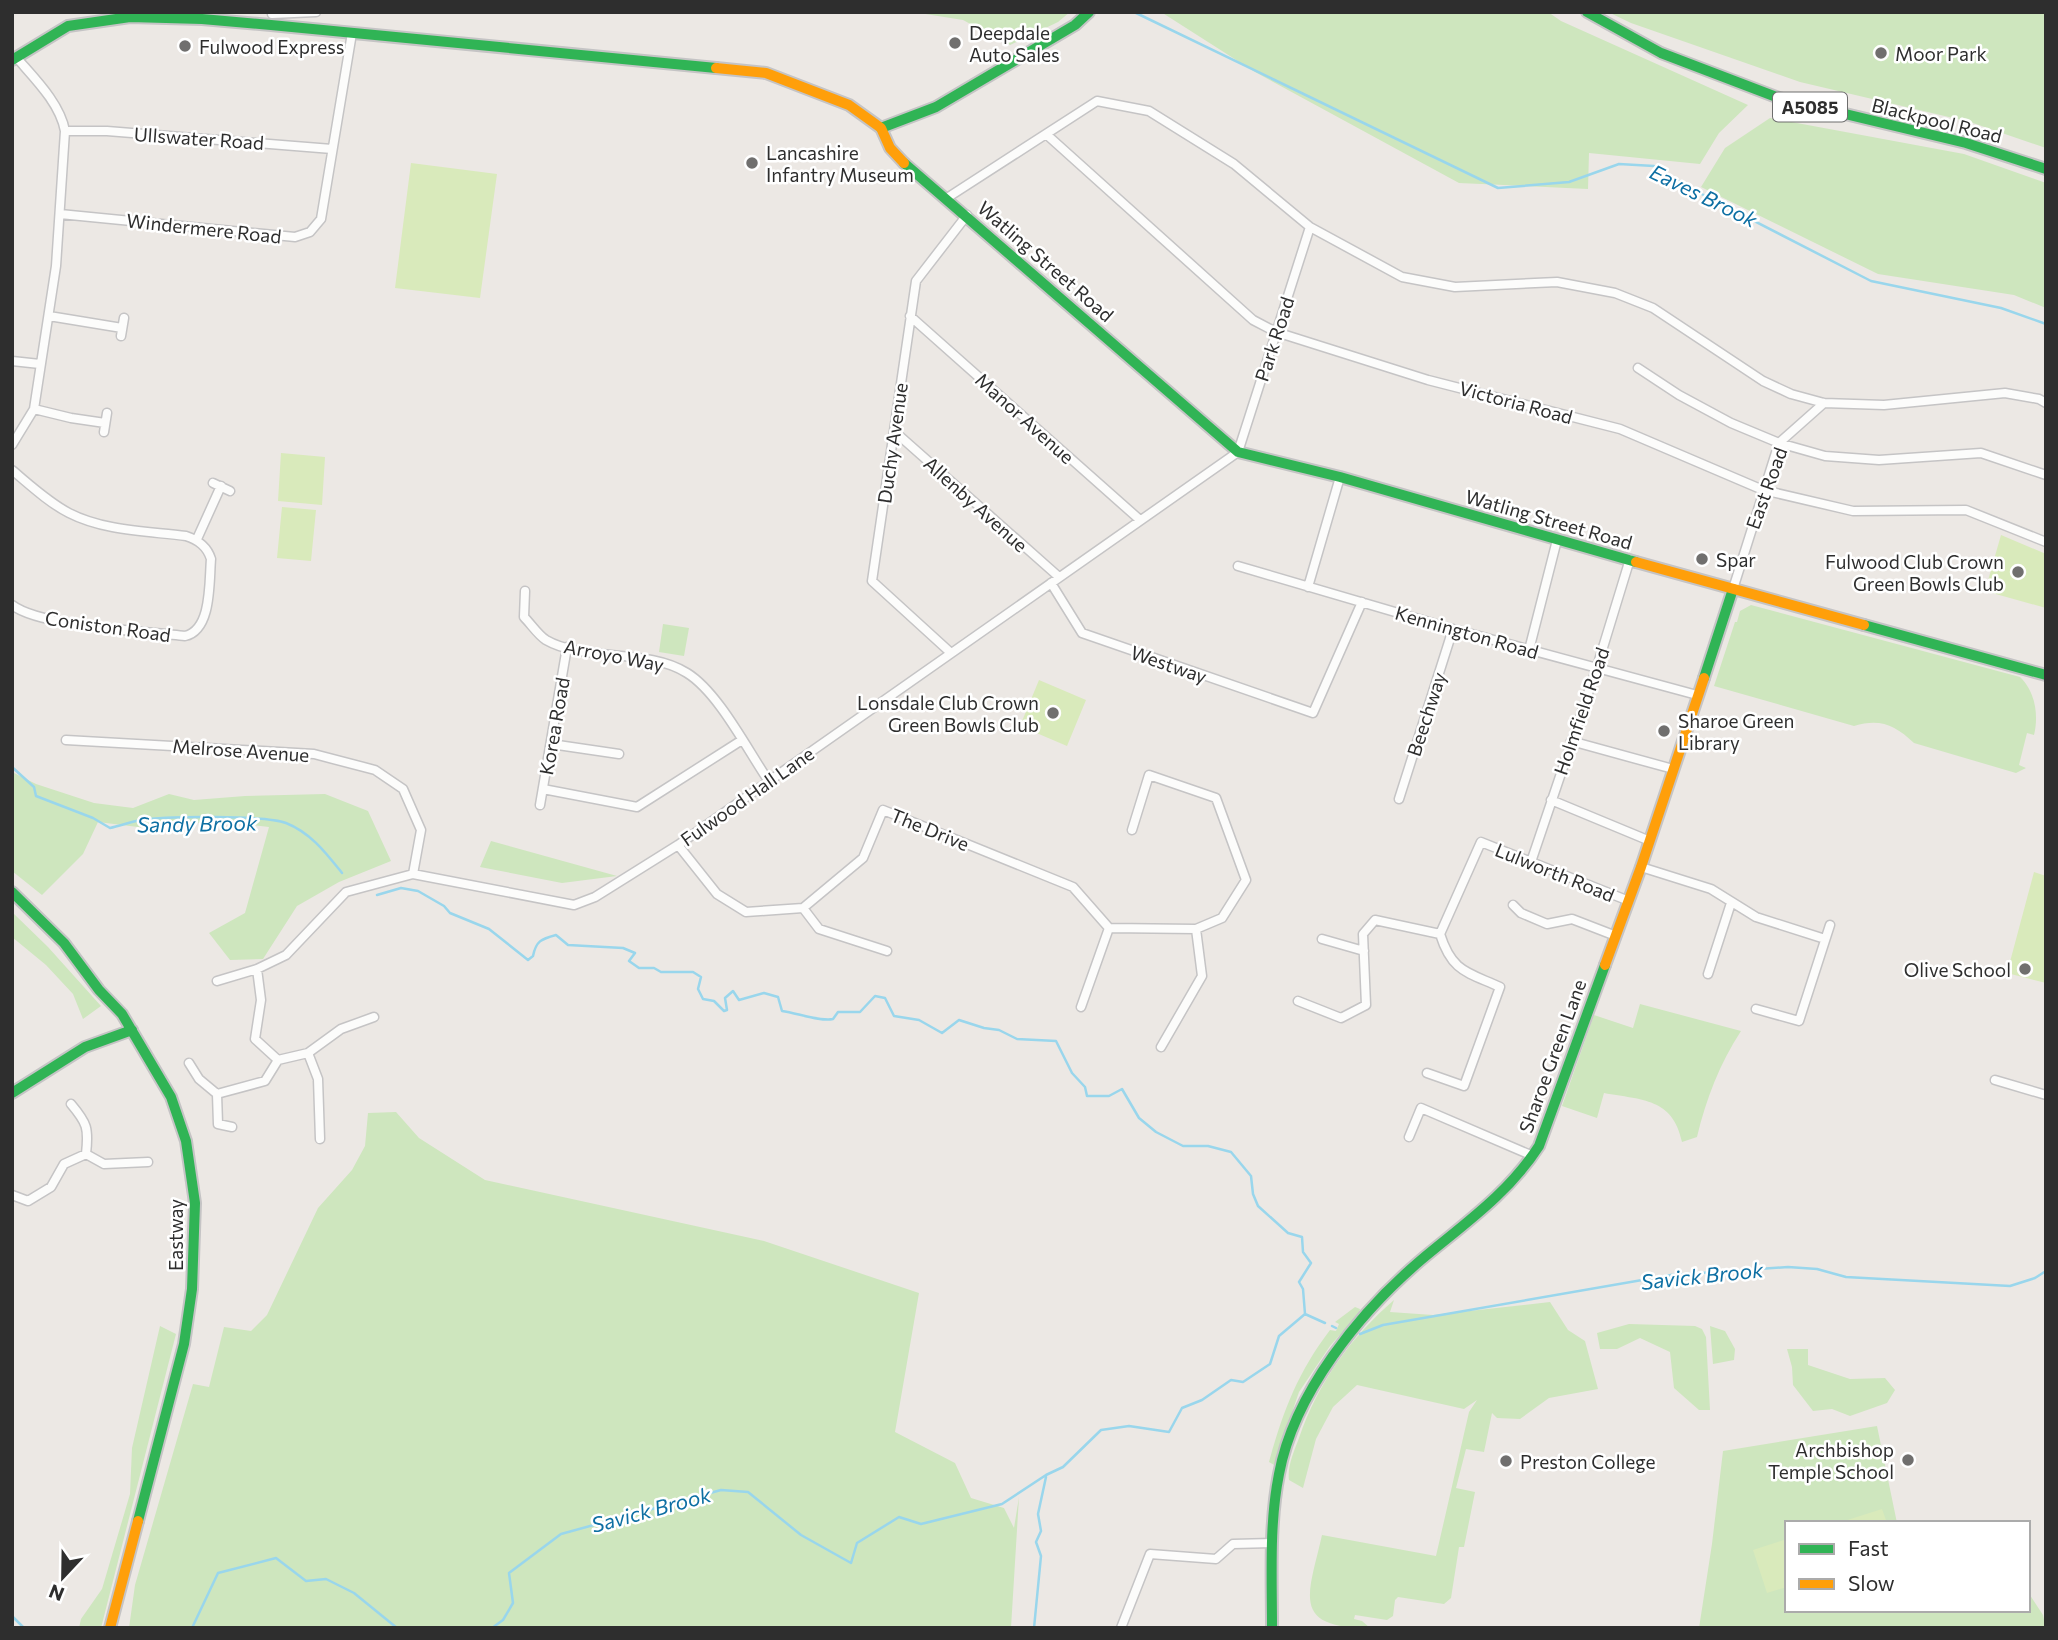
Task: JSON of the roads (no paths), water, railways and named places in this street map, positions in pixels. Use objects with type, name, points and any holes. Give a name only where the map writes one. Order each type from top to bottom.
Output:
[{"type":"main road","points":[[881,128],[936,107],[1075,25],[1089,12]]},
{"type":"main road","name":"Blackpool Road","points":[[1587,12],[1661,53],[1779,98],[1966,143],[2046,169]]},
{"type":"main road","name":"Watling Street Road","points":[[14,58],[68,26],[130,15],[202,15],[271,17],[352,33],[766,73],[849,105],[881,128],[890,148],[909,168],[967,215],[1238,452],[1340,477],[2046,676]]},
{"type":"main road","name":"Sharoe Green Lane","points":[[1272,1628],[1272,1543],[1278,1477],[1301,1409],[1332,1354],[1360,1321],[1402,1277],[1515,1180],[1533,1156],[1544,1133],[1641,867],[1733,589]]},
{"type":"main road","name":"Eastway","points":[[12,892],[64,943],[132,1030],[171,1097],[186,1142],[195,1203],[192,1289],[184,1344],[110,1628]]},
{"type":"main road","points":[[110,1034],[122,1014]]},
{"type":"main road","points":[[12,1093],[110,1034],[132,1030]]},
{"type":"street","points":[[271,17],[316,12]]},
{"type":"street","name":"Windermere Road","points":[[60,214],[303,236],[314,229],[321,219],[352,33]]},
{"type":"street","points":[[12,444],[34,409],[49,316],[60,214],[65,131],[57,110],[39,84],[14,58]]},
{"type":"street","points":[[947,198],[1097,102],[1149,111],[1234,164],[1310,227],[1402,277],[1455,287],[1557,282],[1615,293],[1653,308],[1763,381],[1791,394],[1824,403],[1884,405],[2005,393],[2039,399],[2046,403]]},
{"type":"street","name":"Ullswater Road","points":[[65,131],[107,131],[332,149]]},
{"type":"street","name":"Victoria Road","points":[[1046,134],[1253,320],[1276,332],[1428,380],[1620,429],[1763,490],[1853,511],[1966,510],[2046,542]]},
{"type":"street","name":"Duchy Avenue","points":[[951,653],[872,581],[916,281],[967,215]]},
{"type":"street","name":"Park Road","points":[[1238,452],[1310,227]]},
{"type":"street","points":[[49,316],[122,332],[124,318]]},
{"type":"street","name":"Manor Avenue","points":[[910,316],[1140,520]]},
{"type":"street","points":[[12,361],[40,364]]},
{"type":"street","points":[[1638,368],[1679,395],[1721,417],[1779,443],[1825,456],[1879,460],[1981,453],[2046,474]]},
{"type":"street","name":"East Road","points":[[1733,589],[1779,443],[1824,403]]},
{"type":"street","points":[[34,409],[104,428],[107,413]]},
{"type":"street","name":"Allenby Avenue","points":[[894,431],[1055,580]]},
{"type":"street","name":"Fulwood Hall Lane","points":[[217,981],[257,970],[286,955],[346,892],[413,874],[574,905],[595,897],[678,845],[1238,452]]},
{"type":"street","points":[[12,470],[67,512],[85,520],[104,526],[197,539],[217,484],[230,491]]},
{"type":"street","points":[[1308,587],[1340,477]]},
{"type":"street","name":"Coniston Road","points":[[12,605],[60,622],[185,636],[192,634],[204,621],[211,559],[209,551],[197,539]]},
{"type":"street","points":[[1529,650],[1558,540]]},
{"type":"street","name":"Holmfield Road","points":[[1531,862],[1597,667],[1630,559]]},
{"type":"street","name":"Kennington Road","points":[[1238,566],[1477,636],[1697,695]]},
{"type":"street","name":"Westway","points":[[1055,580],[1082,633],[1313,713],[1362,602]]},
{"type":"street","name":"Arroyo Way","points":[[525,591],[524,617],[545,639],[567,647],[665,663],[686,672],[705,686],[768,780]]},
{"type":"street","name":"Beechway","points":[[1399,799],[1453,629]]},
{"type":"street","name":"Korea Road","points":[[540,805],[567,647]]},
{"type":"street","name":"Melrose Avenue","points":[[66,740],[314,754],[375,770],[402,789],[421,830],[413,874]]},
{"type":"street","points":[[543,789],[637,807],[742,740]]},
{"type":"street","points":[[1571,741],[1672,769]]},
{"type":"street","points":[[551,744],[619,754]]},
{"type":"street","points":[[1081,1007],[1110,928],[1196,929],[1223,918],[1246,880],[1216,798],[1149,775],[1132,830]]},
{"type":"street","points":[[1551,800],[1650,841]]},
{"type":"street","name":"The Drive","points":[[803,908],[863,858],[883,810],[1073,887],[1110,928]]},
{"type":"street","name":"Lulworth Road","points":[[1440,934],[1481,842],[1629,901]]},
{"type":"street","points":[[678,845],[717,894],[746,912],[803,908],[819,929],[887,951]]},
{"type":"street","points":[[1641,867],[1712,889],[1756,917],[1825,939]]},
{"type":"street","points":[[1708,974],[1731,902]]},
{"type":"street","points":[[1513,905],[1521,913],[1547,924],[1572,919],[1616,936]]},
{"type":"street","points":[[1298,1001],[1340,1018],[1367,1005],[1363,934],[1375,920],[1440,934],[1446,953],[1459,969],[1500,987],[1464,1086],[1427,1073]]},
{"type":"street","points":[[1756,1009],[1799,1021],[1830,925]]},
{"type":"street","points":[[1161,1047],[1202,976],[1196,929]]},
{"type":"street","points":[[1322,939],[1364,951]]},
{"type":"street","points":[[257,970],[261,1000],[255,1039],[278,1060]]},
{"type":"street","points":[[217,1094],[265,1081],[278,1060],[308,1053],[341,1029],[374,1017]]},
{"type":"street","points":[[308,1053],[318,1079],[320,1139]]},
{"type":"street","points":[[189,1063],[199,1079],[217,1094],[218,1124],[232,1127]]},
{"type":"street","points":[[1995,1080],[2046,1095]]},
{"type":"street","points":[[71,1104],[85,1121],[88,1134],[86,1154]]},
{"type":"street","points":[[1409,1137],[1421,1108],[1533,1156]]},
{"type":"street","points":[[86,1154],[104,1164],[148,1163]]},
{"type":"street","points":[[12,1195],[28,1200],[51,1187],[64,1164],[86,1154]]},
{"type":"street","points":[[1121,1628],[1150,1554],[1216,1559],[1233,1544],[1272,1543]]},
{"type":"waterway","name":"Eaves Brook","points":[[1134,12],[1498,188],[1569,182],[1619,164],[1654,166],[1688,187],[1871,281],[2001,308],[2046,324]]},
{"type":"waterway","name":"Sandy Brook","points":[[12,767],[34,787],[36,796],[93,818],[110,828],[141,820],[171,818],[237,817],[286,823],[310,838],[342,873]]},
{"type":"waterway","points":[[377,895],[401,888],[418,891],[444,906],[450,913],[489,929],[528,960],[540,941],[556,935],[568,945],[623,948],[635,953],[629,961],[639,968],[654,968],[661,972],[693,972],[701,977],[698,989],[703,999],[714,1001],[724,1011],[727,1010],[725,998],[733,991],[739,1000],[764,993],[778,997],[782,1011],[828,1020],[833,1019],[838,1012],[860,1012],[875,996],[885,998],[894,1016],[919,1020],[942,1033],[959,1020],[999,1030],[1017,1039],[1056,1041],[1072,1073],[1085,1087],[1087,1096],[1109,1096],[1122,1089],[1139,1118],[1156,1132],[1183,1146],[1208,1146],[1231,1152],[1251,1176],[1253,1194],[1258,1206],[1288,1233],[1302,1237],[1303,1252],[1311,1263],[1299,1282],[1303,1289],[1305,1314]]},
{"type":"waterway","name":"Savick Brook","points":[[1360,1334],[1383,1325],[1671,1275],[1788,1267],[1817,1269],[1846,1277],[2010,1286],[2035,1278],[2046,1271]]},
{"type":"waterway","name":"Savick Brook","points":[[492,1628],[503,1620],[513,1603],[509,1573],[561,1534],[721,1490],[748,1492],[801,1535],[851,1563],[857,1543],[899,1517],[921,1524],[1002,1504],[1063,1467],[1101,1430],[1129,1426],[1169,1432],[1182,1408],[1202,1400],[1231,1380],[1243,1382],[1270,1364],[1279,1336],[1305,1314],[1325,1323]]},
{"type":"waterway","name":"Savick Brook","points":[[1332,1326],[1336,1328]]},
{"type":"waterway","points":[[1034,1628],[1041,1556],[1036,1542],[1041,1531],[1038,1514],[1046,1477]]},
{"type":"waterway","name":"Savick Brook","points":[[192,1628],[218,1573],[276,1558],[306,1581],[326,1579],[354,1593],[397,1628]]},
{"type":"waterway","name":"Savick Brook","points":[[12,1616],[24,1628]]},
{"type":"place","name":"Deepdale Auto Sales","points":[[955,43]]},
{"type":"place","name":"Fulwood Express","points":[[185,46]]},
{"type":"place","name":"Moor Park","points":[[1881,53]]},
{"type":"place","name":"Lancashire Infantry Museum","points":[[752,163]]},
{"type":"place","name":"Spar","points":[[1702,559]]},
{"type":"place","name":"Fulwood Club Crown Green Bowls Club","points":[[2018,572]]},
{"type":"place","name":"Lonsdale Club Crown Green Bowls Club","points":[[1053,713]]},
{"type":"place","name":"Sharoe Green Library","points":[[1664,731]]},
{"type":"place","name":"Olive School","points":[[2025,969]]},
{"type":"place","name":"Archbishop Temple School","points":[[1908,1460]]},
{"type":"place","name":"Preston College","points":[[1506,1461]]}]
